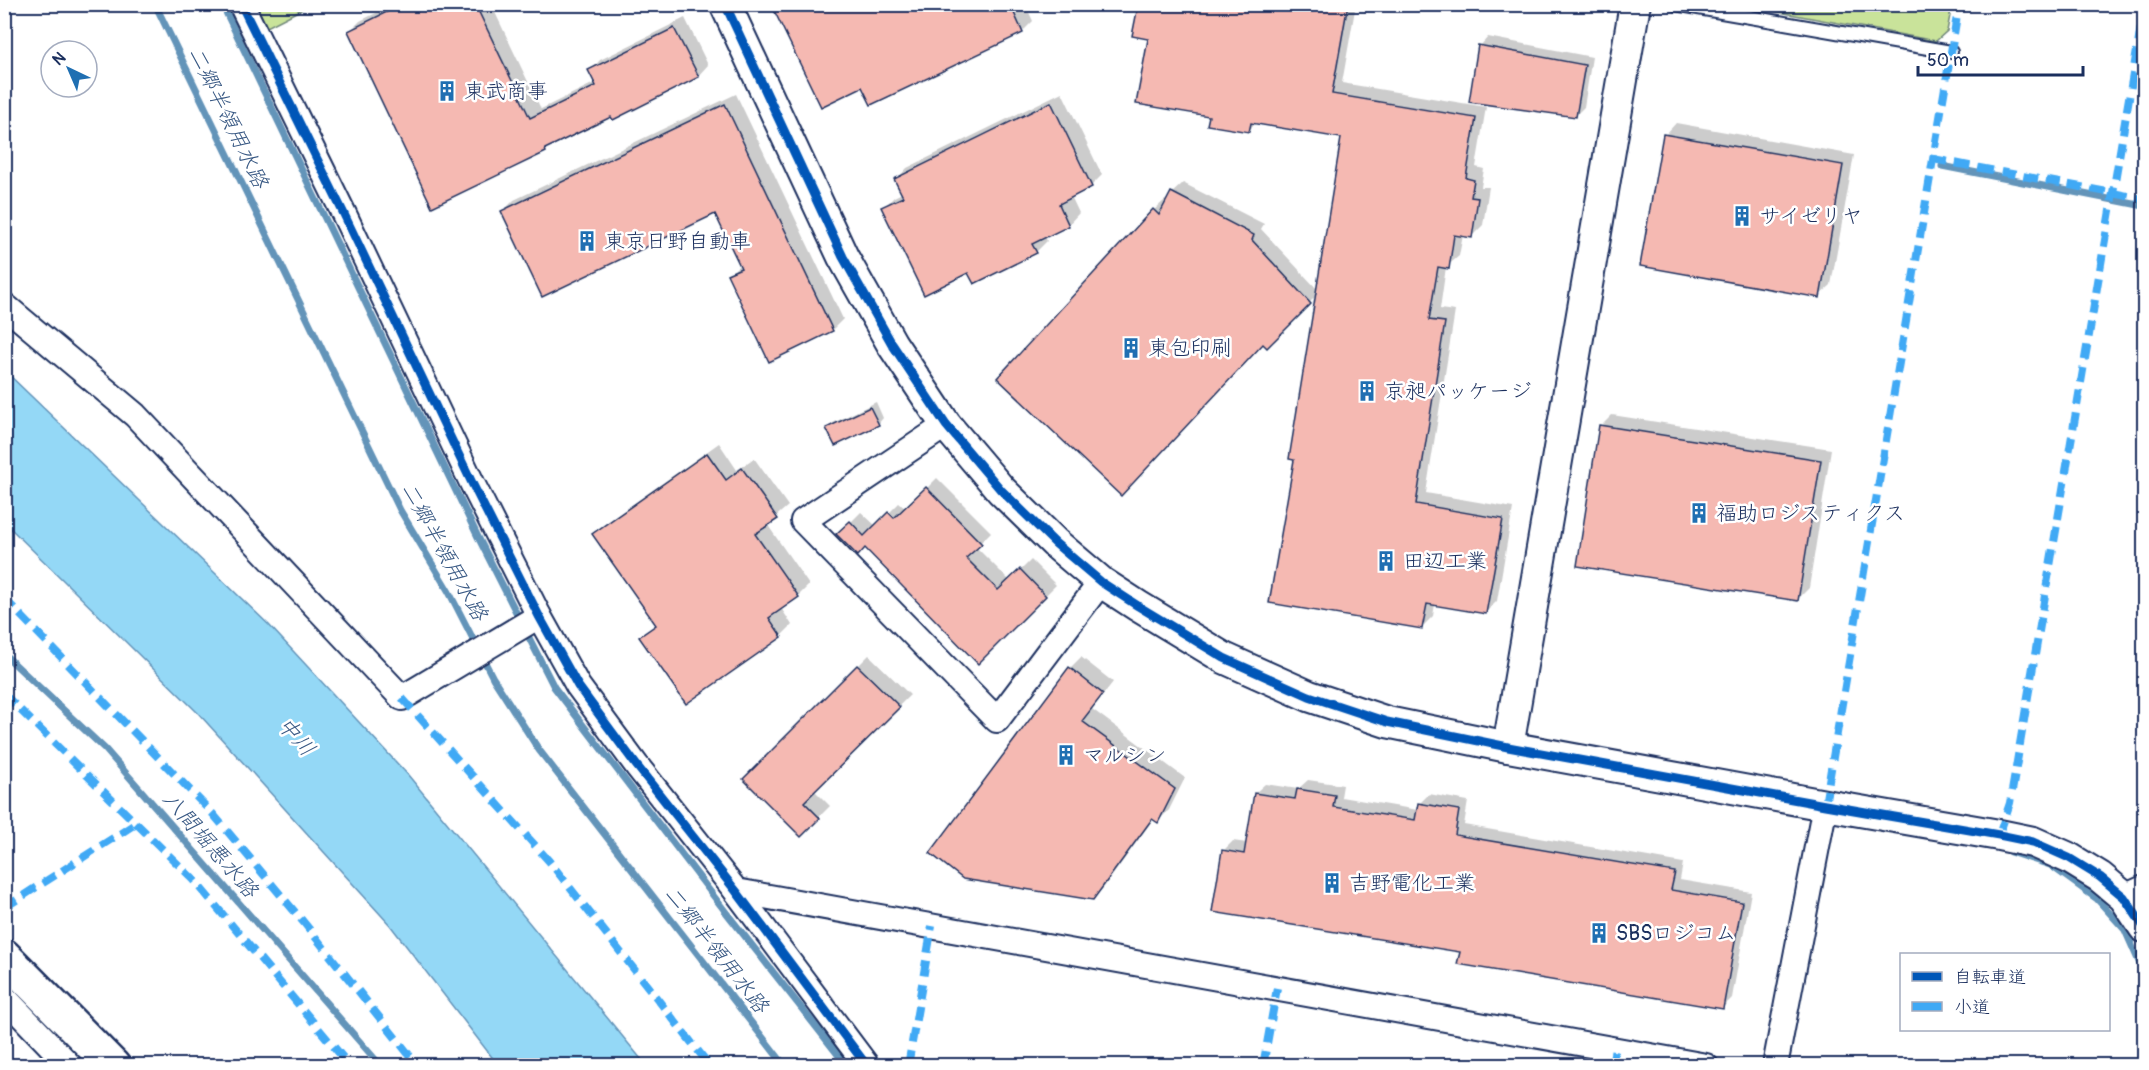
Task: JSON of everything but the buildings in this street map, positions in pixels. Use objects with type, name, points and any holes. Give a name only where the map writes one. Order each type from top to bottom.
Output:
[{"type":"highway","points":[[4,956],[113,1065]]},
{"type":"street","points":[[241,4],[473,485],[578,686],[867,1065]]},
{"type":"street","points":[[725,4],[843,257],[892,344],[946,425],[1001,489],[1055,543],[1101,582],[1224,657],[1309,696],[1387,722],[1508,747],[2033,842],[2134,892],[2145,927]]},
{"type":"street","points":[[1508,747],[1635,4]]},
{"type":"street","points":[[6,305],[135,415],[402,698],[539,615]]},
{"type":"street","points":[[946,425],[803,521],[997,720],[1101,582]]},
{"type":"street","points":[[1775,1065],[1825,805]]},
{"type":"street","points":[[736,891],[1706,1065]]},
{"type":"street","points":[[4,998],[70,1065]]},
{"type":"lane","points":[[1675,4],[1951,52]]},
{"type":"green space","points":[[253,5],[310,5],[265,28]]},
{"type":"green space","points":[[1741,5],[1952,5],[1947,31],[1936,41]]},
{"type":"water","name":"中川","points":[[4,370],[269,625],[408,775],[646,1065],[498,1065],[390,925],[199,714],[5,523]]},
{"type":"waterway","name":"二郷半領用水路","points":[[155,4],[400,510],[449,592],[493,678],[539,750],[785,1066]]},
{"type":"waterway","points":[[222,4],[478,537],[554,687],[847,1066]]},
{"type":"waterway","points":[[1942,166],[2144,206]]},
{"type":"waterway","name":"八間堀悪水路","points":[[4,654],[105,749],[381,1066]]},
{"type":"waterway","points":[[2010,852],[2050,865],[2097,899],[2125,930],[2144,973]]},
{"type":"marked path","points":[[1825,805],[1959,4]]},
{"type":"marked path","points":[[1999,835],[2010,803],[2144,9]]},
{"type":"marked path","points":[[1933,159],[2144,199]]},
{"type":"marked path","points":[[4,598],[213,814],[305,924],[418,1066]]},
{"type":"marked path","points":[[4,694],[194,880],[350,1066]]},
{"type":"marked path","points":[[402,698],[549,861],[710,1066]]},
{"type":"marked path","points":[[4,908],[135,824]]},
{"type":"marked path","points":[[908,1066],[932,926]]},
{"type":"marked path","points":[[1263,1066],[1277,988]]},
{"type":"marked path","points":[[1612,1066],[1615,1048]]},
{"type":"cycle path","points":[[241,4],[473,485],[539,616],[578,686],[867,1066]]},
{"type":"cycle path","points":[[725,4],[843,257],[892,344],[946,425],[1001,490],[1055,543],[1101,582],[1224,658],[1309,696],[1387,722],[1508,747],[2033,842],[2069,858],[2100,877],[2124,897],[2144,927]]},
{"type":"place","name":"東武商事","points":[[447,91]]},
{"type":"place","name":"サイゼリヤ","points":[[1742,216]]},
{"type":"place","name":"東京日野自動車","points":[[587,241]]},
{"type":"place","name":"東包印刷","points":[[1131,348]]},
{"type":"place","name":"京昶パッケージ","points":[[1367,391]]},
{"type":"place","name":"福助ロジスティクス","points":[[1699,513]]},
{"type":"place","name":"田辺工業","points":[[1386,561]]},
{"type":"place","name":"マルシン","points":[[1066,755]]},
{"type":"place","name":"吉野電化工業","points":[[1332,883]]},
{"type":"place","name":"SBSロジコム","points":[[1599,933]]}]
